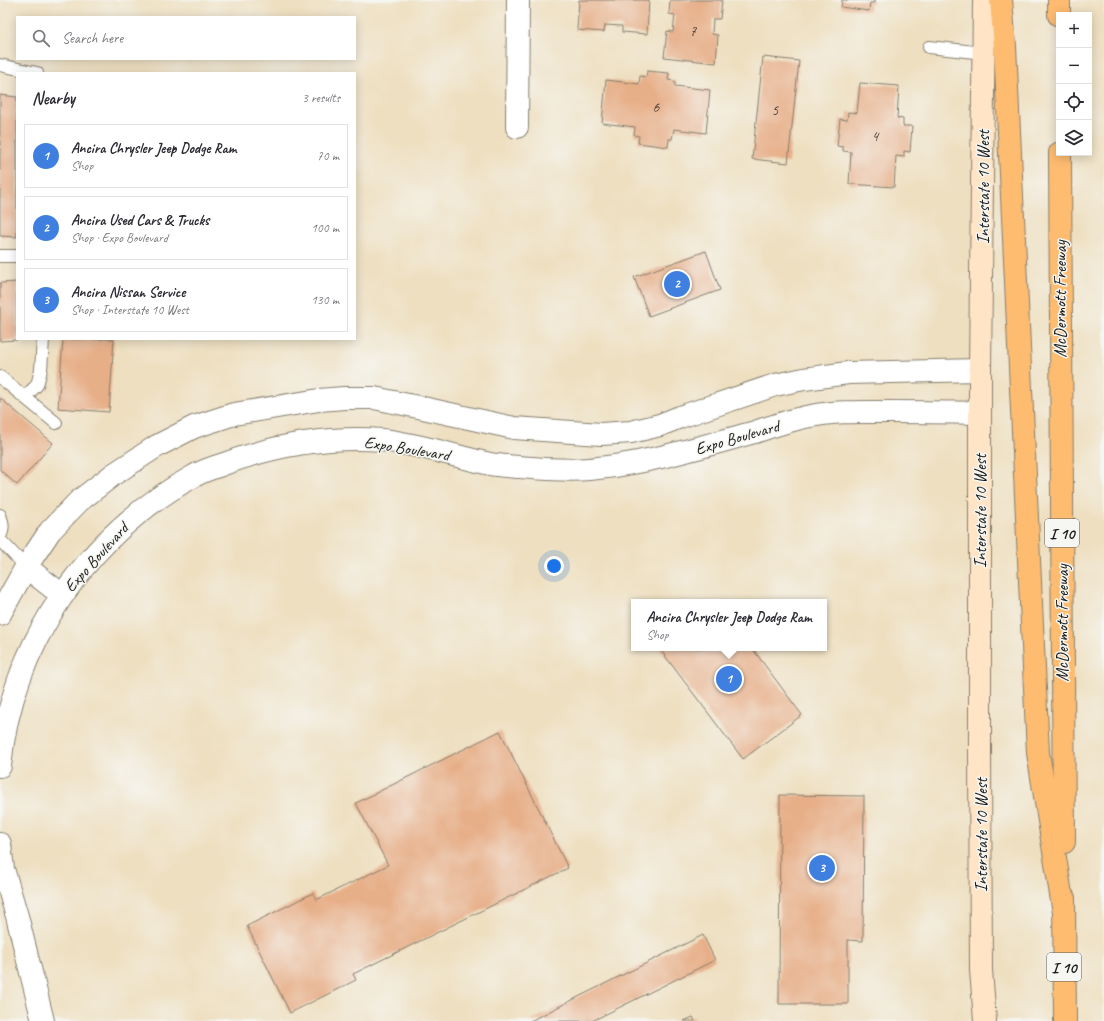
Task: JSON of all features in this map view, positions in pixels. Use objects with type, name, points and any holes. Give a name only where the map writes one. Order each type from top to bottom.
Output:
[{"type":"highway","points":[[1001,0],[1006,62],[1038,753],[1064,913]]},
{"type":"highway","points":[[1059,0],[1059,12]]},
{"type":"highway","name":"McDermott Freeway","points":[[1060,156],[1065,1021]]},
{"type":"main road","name":"Interstate 10 West","points":[[984,0],[980,413],[981,962],[985,1021]]},
{"type":"street","points":[[517,127],[518,0]]},
{"type":"street","name":"Expo Boulevard","points":[[0,614],[26,567],[50,532],[79,500],[114,474],[157,446],[194,427],[234,414],[319,400],[374,398],[514,428],[601,434],[631,432],[660,425],[775,384],[804,379],[848,373],[980,370]]},
{"type":"street","name":"Expo Boulevard","points":[[0,766],[9,713],[20,676],[36,640],[77,574],[103,544],[132,518],[163,494],[197,474],[233,460],[267,450],[305,442],[382,440],[423,446],[493,464],[566,471],[604,468],[676,454],[810,416],[842,412],[980,413]]},
{"type":"street","points":[[26,567],[62,596]]},
{"type":"street","points":[[0,844],[3,869],[17,916],[43,1021]]},
{"type":"lane","points":[[929,47],[984,53]]},
{"type":"lane","points":[[0,65],[32,72]]},
{"type":"lane","points":[[0,256],[16,256]]},
{"type":"lane","points":[[25,397],[36,384],[41,370],[43,340]]},
{"type":"lane","points":[[0,377],[56,423]]},
{"type":"lane","points":[[0,515],[3,523],[0,536]]},
{"type":"lane","points":[[0,540],[26,567]]},
{"type":"building","points":[[579,0],[649,0],[647,34],[622,32],[622,26],[605,25],[604,32],[577,30]]},
{"type":"building","points":[[670,0],[722,0],[720,19],[713,19],[712,34],[718,35],[716,63],[664,57],[667,31],[673,32],[675,15],[669,14]]},
{"type":"building","points":[[842,0],[874,0],[874,3],[870,3],[869,11],[841,7]]},
{"type":"building","points":[[763,57],[799,61],[788,163],[752,159]]},
{"type":"building","points":[[647,71],[669,73],[668,80],[675,81],[675,86],[710,90],[706,133],[674,129],[672,139],[669,139],[668,147],[638,143],[639,136],[634,135],[635,127],[602,123],[606,80],[639,84],[640,76],[646,77]]},
{"type":"building","points":[[860,83],[899,86],[897,118],[903,119],[903,126],[912,126],[910,152],[904,151],[904,157],[896,156],[894,187],[849,184],[851,152],[843,151],[843,147],[837,146],[840,119],[847,120],[848,112],[857,113]]},
{"type":"building","points":[[0,95],[16,97],[16,237],[0,236]]},
{"type":"building","points":[[706,251],[720,290],[649,316],[634,277]]},
{"type":"building","points":[[16,282],[17,340],[0,341],[0,283]]},
{"type":"building","points":[[63,340],[114,340],[109,412],[58,408]]},
{"type":"building","points":[[0,398],[53,443],[17,485],[0,470]]},
{"type":"building","points":[[661,651],[754,651],[802,715],[743,759]]},
{"type":"building","points":[[500,731],[568,868],[353,974],[356,980],[290,1013],[247,926],[313,893],[316,900],[388,865],[356,803]]},
{"type":"building","points":[[780,795],[864,796],[863,941],[848,940],[848,1004],[779,1004]]},
{"type":"building","points":[[703,935],[715,960],[592,1021],[530,1021]]},
{"type":"building","points":[[693,1017],[695,1021],[684,1021]]},
{"type":"place","name":"Ancira Used Cars & Trucks","points":[[677,284]]},
{"type":"place","name":"Ancira Chrysler Jeep Dodge Ram","points":[[729,679]]},
{"type":"place","name":"Ancira Nissan Service","points":[[822,868]]}]
